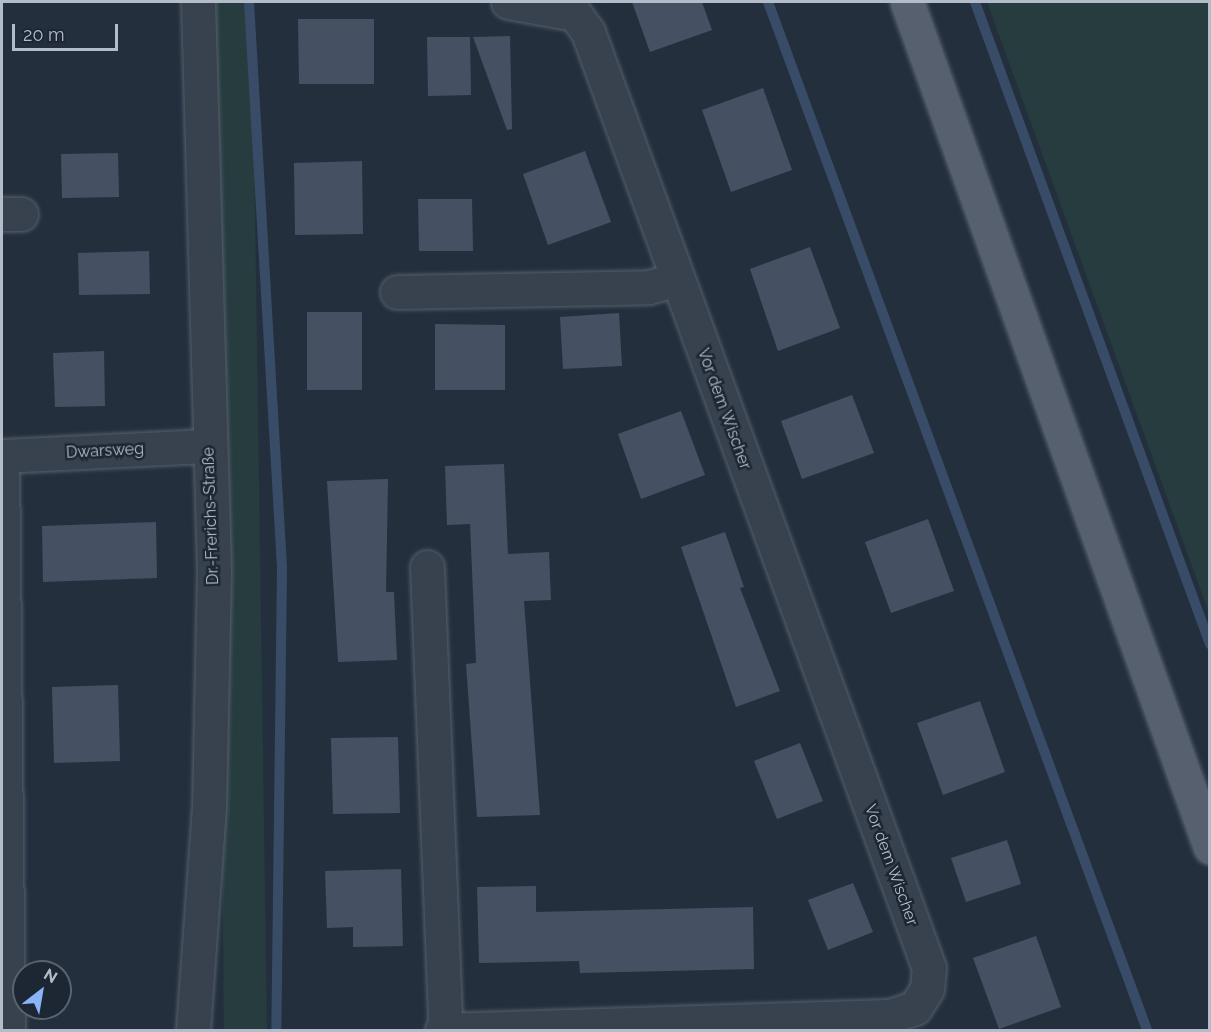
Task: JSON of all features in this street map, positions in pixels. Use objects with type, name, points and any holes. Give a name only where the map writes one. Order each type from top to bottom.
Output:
[{"type":"main road","points":[[907,2],[1209,847]]},
{"type":"street","name":"Dr.-Frerichs-Straße","points":[[193,1030],[209,809],[214,570],[198,2]]},
{"type":"street","name":"Vor dem Wischer","points":[[427,567],[444,1030],[890,1016],[915,1008],[927,989],[929,968],[676,279],[588,32],[575,14],[508,2]]},
{"type":"street","points":[[397,292],[649,287],[676,279]]},
{"type":"street","name":"Dwarsweg","points":[[2,456],[209,446]]},
{"type":"street","points":[[2,456],[8,1030]]},
{"type":"green space","points":[[213,2],[252,2],[267,1030],[224,1030]]},
{"type":"green space","points":[[987,2],[1209,2],[1209,613]]},
{"type":"building","points":[[632,2],[702,2],[712,30],[650,52]]},
{"type":"building","points":[[298,19],[374,19],[374,84],[299,84]]},
{"type":"building","points":[[510,36],[512,129],[507,130],[473,37]]},
{"type":"building","points":[[427,37],[470,37],[471,95],[428,96]]},
{"type":"building","points":[[763,88],[792,170],[731,192],[702,110]]},
{"type":"building","points":[[585,151],[611,222],[548,245],[523,174]]},
{"type":"building","points":[[118,153],[119,197],[62,198],[61,154]]},
{"type":"building","points":[[362,161],[363,234],[295,235],[294,163]]},
{"type":"building","points":[[418,199],[472,199],[473,251],[419,251]]},
{"type":"building","points":[[810,247],[840,328],[778,351],[750,269]]},
{"type":"building","points":[[149,251],[150,294],[79,295],[78,253]]},
{"type":"building","points":[[307,312],[362,312],[362,390],[307,390]]},
{"type":"building","points":[[619,313],[622,366],[563,369],[560,317]]},
{"type":"building","points":[[435,324],[505,325],[505,390],[435,390]]},
{"type":"building","points":[[104,351],[105,406],[55,407],[53,353]]},
{"type":"building","points":[[852,395],[874,453],[802,479],[781,421]]},
{"type":"building","points":[[681,411],[705,475],[641,499],[618,434]]},
{"type":"building","points":[[504,464],[508,554],[549,552],[551,600],[524,601],[540,815],[477,817],[466,664],[476,663],[470,524],[447,525],[445,466]]},
{"type":"building","points":[[388,479],[386,592],[394,592],[397,660],[338,662],[327,481]]},
{"type":"building","points":[[928,519],[954,591],[891,613],[865,542]]},
{"type":"building","points":[[156,522],[157,578],[43,582],[42,526]]},
{"type":"building","points":[[725,532],[744,587],[740,588],[780,691],[736,707],[681,547]]},
{"type":"building","points":[[118,685],[120,761],[54,763],[52,687]]},
{"type":"building","points":[[980,701],[1005,772],[943,795],[917,723]]},
{"type":"building","points":[[398,737],[400,813],[333,814],[331,738]]},
{"type":"building","points":[[800,743],[823,801],[777,819],[754,761]]},
{"type":"building","points":[[1007,840],[1021,884],[966,902],[951,858]]},
{"type":"building","points":[[401,869],[403,946],[353,947],[353,927],[327,928],[325,871]]},
{"type":"building","points":[[853,883],[873,932],[828,950],[808,900]]},
{"type":"building","points":[[536,886],[536,912],[753,907],[754,969],[580,973],[579,961],[479,963],[477,887]]},
{"type":"building","points":[[1036,936],[1061,1007],[999,1029],[973,958]]},
{"type":"waterway","points":[[249,2],[282,568],[276,1027]]},
{"type":"waterway","points":[[768,2],[1147,1030]]},
{"type":"waterway","points":[[975,2],[1210,644]]}]
